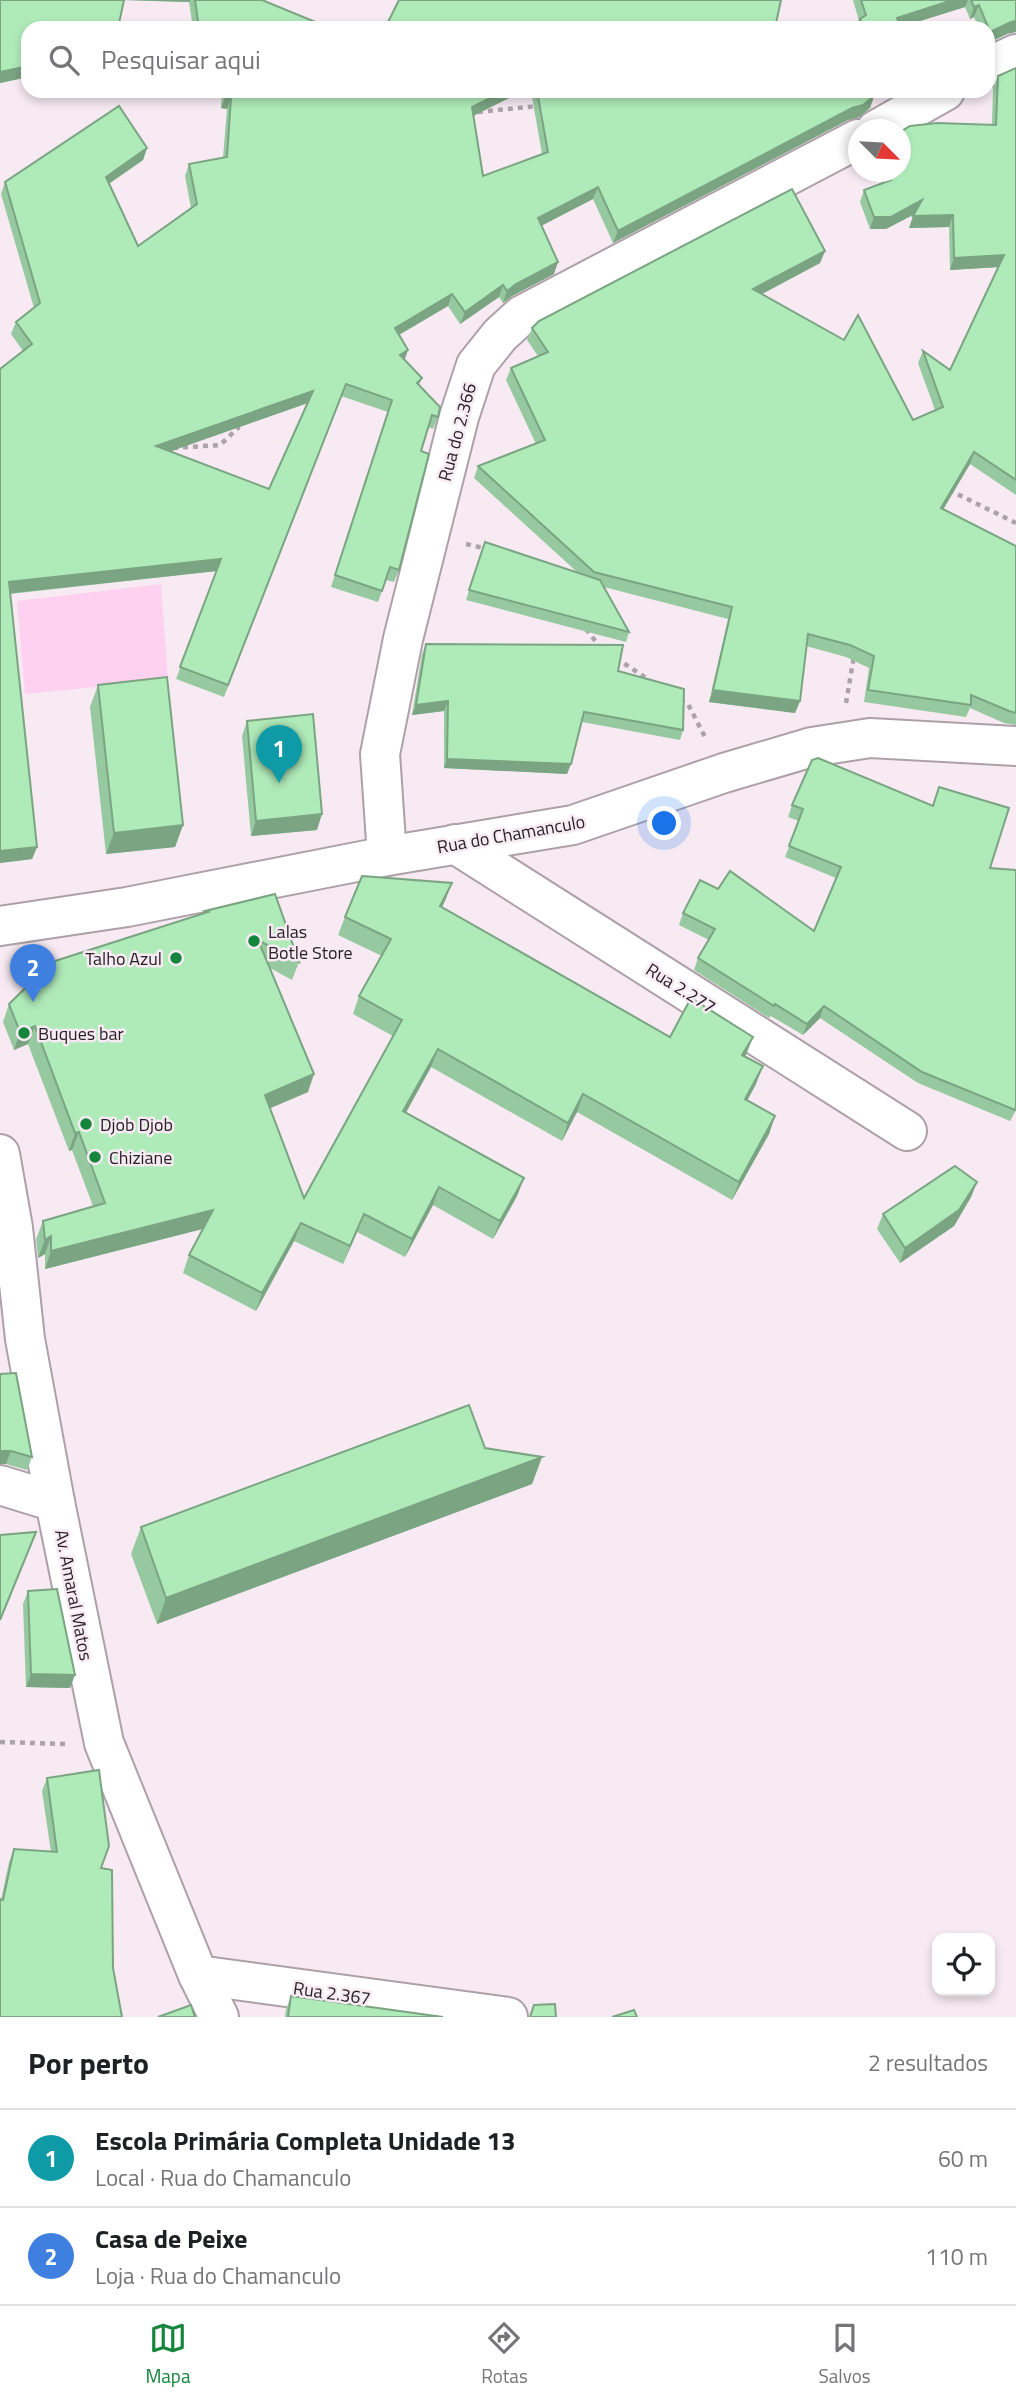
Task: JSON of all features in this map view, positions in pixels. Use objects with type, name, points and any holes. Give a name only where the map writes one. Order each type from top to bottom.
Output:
[{"type":"street","points":[[995,64],[1016,54]]},
{"type":"street","points":[[895,119],[933,98]]},
{"type":"street","name":"Rua do 2.366","points":[[387,856],[380,754],[403,639],[459,417],[476,365],[500,335],[522,315],[848,145]]},
{"type":"street","name":"Rua do Chamanculo","points":[[0,926],[127,907],[387,856],[573,825],[724,773],[812,747],[870,738],[1016,746]]},
{"type":"street","name":"Rua 2.277","points":[[455,844],[906,1131]]},
{"type":"street","name":"Av. Amaral Matos","points":[[0,1154],[13,1228],[25,1339],[104,1743],[198,1975],[219,2017]]},
{"type":"street","points":[[0,1485],[55,1502]]},
{"type":"street","name":"Rua 2.367","points":[[198,1975],[508,2017]]},
{"type":"path","points":[[468,113],[547,106]]},
{"type":"path","points":[[162,447],[187,449],[220,445],[237,428],[239,420]]},
{"type":"path","points":[[945,488],[1016,523]]},
{"type":"path","points":[[430,535],[496,551]]},
{"type":"path","points":[[584,626],[596,645],[605,651]]},
{"type":"path","points":[[840,743],[855,651]]},
{"type":"path","points":[[615,657],[656,684]]},
{"type":"path","points":[[677,698],[688,704],[724,773]]},
{"type":"path","points":[[0,1742],[104,1743]]},
{"type":"shaded area","points":[[161,584],[168,680],[25,694],[17,601]]},
{"type":"building","points":[[0,0],[124,0],[120,21],[21,21],[21,68],[0,72]]},
{"type":"building","points":[[195,0],[262,0],[313,21],[198,21]]},
{"type":"building","points":[[399,0],[781,0],[776,21],[388,21]]},
{"type":"building","points":[[861,0],[953,0],[897,18],[898,21],[861,21],[866,15]]},
{"type":"building","points":[[971,0],[1016,0],[1016,21],[995,30],[995,21],[986,21],[979,5],[974,7]]},
{"type":"building","points":[[1016,68],[1016,480],[974,452],[941,508],[1016,546],[1016,713],[971,695],[971,705],[868,690],[874,656],[850,645],[808,634],[800,701],[713,690],[732,607],[594,572],[478,466],[545,440],[511,368],[548,352],[532,328],[539,321],[792,189],[825,251],[753,289],[844,340],[858,315],[913,420],[943,407],[923,351],[950,370],[1004,255],[954,258],[953,215],[913,216],[922,200],[891,217],[874,217],[864,190],[886,182],[911,182],[911,126],[937,123],[996,125],[998,76]]},
{"type":"building","points":[[231,98],[490,98],[472,107],[483,176],[548,152],[538,98],[872,98],[863,105],[852,108],[618,231],[598,187],[538,218],[558,262],[507,291],[503,285],[465,312],[452,294],[395,328],[408,350],[400,355],[422,378],[417,383],[440,407],[438,417],[432,415],[421,451],[429,454],[399,570],[390,567],[382,591],[335,575],[392,400],[346,384],[228,685],[180,667],[221,559],[9,582],[37,847],[0,851],[0,369],[32,344],[16,322],[40,303],[5,182],[119,106],[147,148],[106,177],[138,246],[197,204],[189,164],[227,157]],"holes":[[[313,391],[269,489],[156,446]]]},
{"type":"building","points":[[485,542],[600,580],[629,632],[469,590]]},
{"type":"building","points":[[426,644],[623,645],[618,671],[684,689],[683,730],[584,712],[571,764],[447,759],[448,701],[416,705]]},
{"type":"building","points":[[167,677],[183,825],[114,833],[98,685]]},
{"type":"building","points":[[313,714],[322,814],[256,821],[247,721]]},
{"type":"building","points":[[818,758],[933,806],[939,787],[1009,808],[990,868],[1016,870],[1015,1110],[922,1072],[824,1006],[807,1024],[698,958],[715,929],[683,913],[700,880],[718,889],[730,871],[814,931],[841,867],[789,846],[803,809],[792,805],[812,760]]},
{"type":"building","points":[[362,876],[452,883],[440,906],[670,1037],[691,998],[753,1037],[742,1055],[763,1066],[745,1099],[775,1116],[739,1182],[583,1094],[568,1123],[438,1049],[403,1111],[524,1178],[500,1221],[439,1187],[412,1239],[364,1214],[350,1246],[301,1223],[262,1293],[189,1255],[213,1210],[51,1251],[51,1236],[45,1240],[43,1221],[105,1203],[79,1132],[75,1133],[35,1026],[20,1032],[9,1004],[52,962],[208,912],[205,911],[275,894],[299,962],[258,940],[314,1074],[265,1095],[304,1198],[402,1020],[359,996],[391,939],[345,917]]},
{"type":"building","points":[[955,1166],[977,1182],[959,1210],[905,1248],[883,1214]]},
{"type":"building","points":[[16,1373],[32,1457],[0,1451],[0,1374]]},
{"type":"building","points":[[469,1405],[485,1448],[542,1457],[166,1598],[141,1527]]},
{"type":"building","points":[[36,1532],[0,1620],[0,1535]]},
{"type":"building","points":[[57,1589],[75,1675],[31,1674],[28,1591]]},
{"type":"building","points":[[99,1770],[109,1846],[101,1868],[112,1870],[113,1968],[122,2017],[0,2017],[0,1899],[3,1900],[14,1849],[57,1852],[47,1778]]},
{"type":"building","points":[[291,1996],[443,2017],[288,2017]]},
{"type":"building","points":[[555,2004],[556,2017],[530,2017],[534,2005]]},
{"type":"building","points":[[191,2005],[195,2017],[158,2017]]},
{"type":"building","points":[[634,2010],[637,2017],[612,2017]]},
{"type":"place","name":"Escola Primária Completa Unidade 13","points":[[279,783]]},
{"type":"place","name":"Lalas Botle Store","points":[[254,941]]},
{"type":"place","name":"Talho Azul","points":[[176,958]]},
{"type":"place","name":"Casa de Peixe","points":[[33,1002]]},
{"type":"place","name":"Buques bar","points":[[24,1033]]},
{"type":"place","name":"Djob Djob","points":[[86,1124]]},
{"type":"place","name":"Chiziane","points":[[95,1157]]}]
